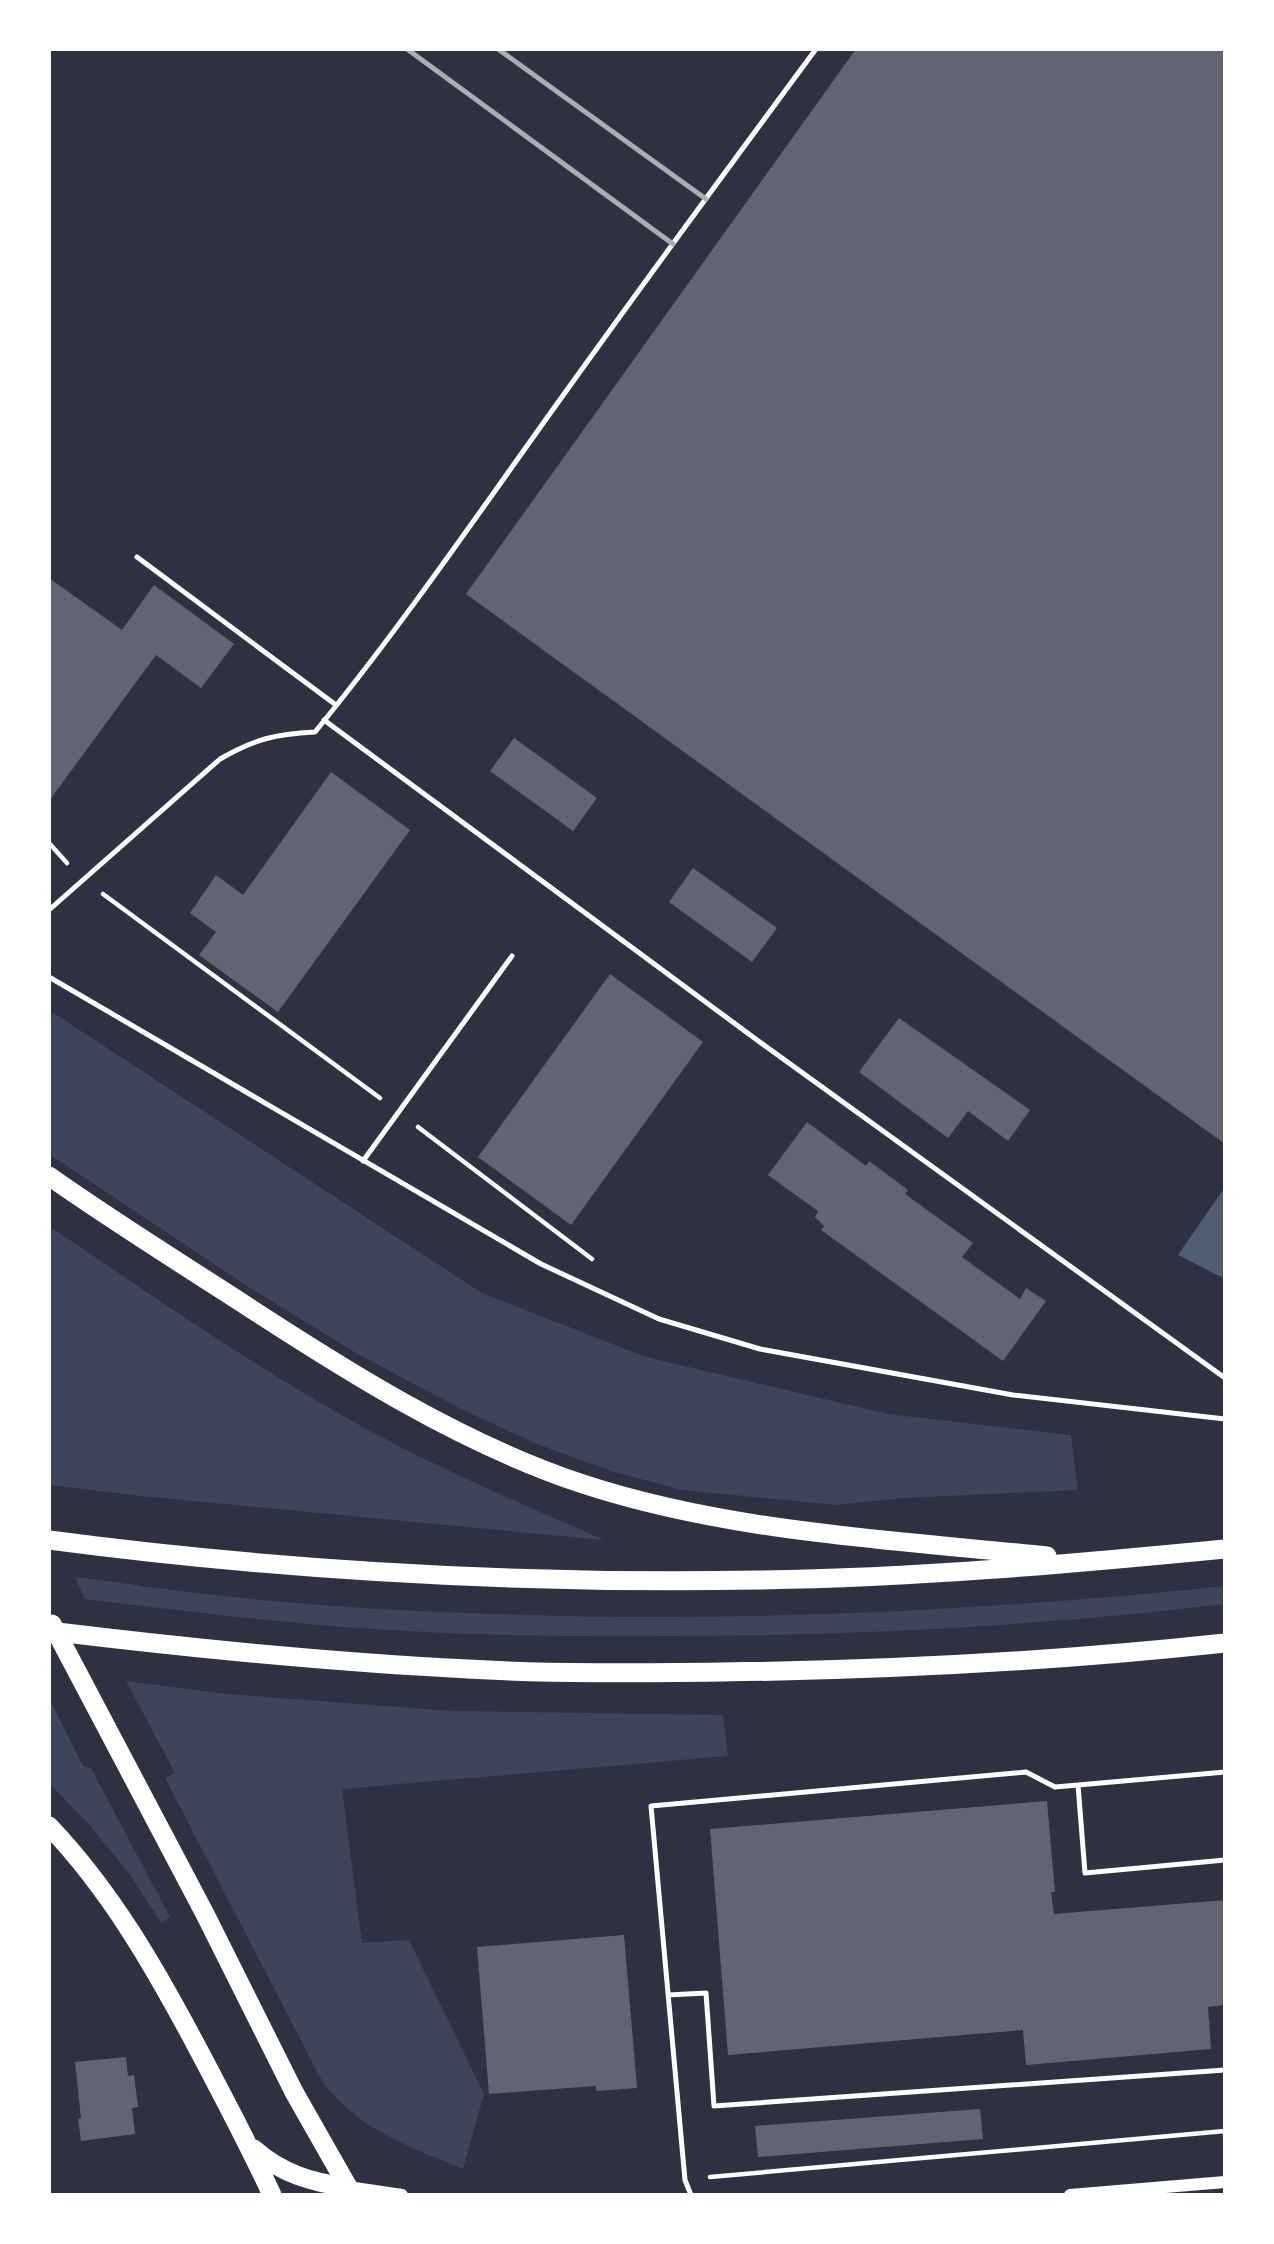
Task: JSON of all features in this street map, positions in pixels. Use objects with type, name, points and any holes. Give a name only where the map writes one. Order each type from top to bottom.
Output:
[{"type":"highway","points":[[49,1176],[282,1329],[419,1411],[533,1465],[583,1484],[654,1503],[763,1525],[1093,1561]]},
{"type":"highway","points":[[49,1540],[254,1563],[440,1576],[600,1581],[760,1580],[927,1574],[1225,1549]]},
{"type":"highway","points":[[49,1619],[205,1914],[346,2192]]},
{"type":"highway","points":[[49,1632],[244,1652],[468,1670],[643,1673],[817,1671],[991,1663],[1225,1643]]},
{"type":"highway","points":[[49,1826],[98,1882],[141,1946],[249,2144],[272,2195]]},
{"type":"highway","points":[[249,2144],[285,2171],[346,2192]]},
{"type":"street","points":[[1070,2195],[1225,2182]]},
{"type":"street","points":[[346,2192],[402,2195]]},
{"type":"lane","points":[[49,910],[220,759],[248,743],[286,733],[315,732],[368,665],[816,49]]},
{"type":"lane","points":[[137,557],[337,705]]},
{"type":"lane","points":[[324,720],[768,1048],[1225,1378]]},
{"type":"lane","points":[[363,1161],[512,956]]},
{"type":"lane","points":[[49,977],[541,1264],[659,1319],[760,1349],[1013,1395],[1225,1419]]},
{"type":"lane","points":[[691,2195],[685,2180],[651,1806],[1027,1772],[1055,1787],[1225,1772]]},
{"type":"lane","points":[[1078,1785],[1086,1873],[1225,1860]]},
{"type":"lane","points":[[668,1995],[706,1993],[714,2106],[1225,2070]]},
{"type":"path","points":[[49,843],[83,880],[398,1111],[596,1263]]},
{"type":"path","points":[[685,2180],[1225,2132]]},
{"type":"shaded area","points":[[49,1010],[482,1293],[646,1357],[888,1414],[1071,1435],[1078,1490],[903,1498],[836,1505],[681,1490],[611,1471],[537,1444],[461,1409],[356,1353],[247,1286],[49,1154]]},
{"type":"shaded area","points":[[1225,1187],[1225,1279],[1178,1255]]},
{"type":"shaded area","points":[[49,1226],[243,1355],[322,1404],[392,1443],[452,1472],[604,1540],[49,1485]]},
{"type":"shaded area","points":[[75,1577],[258,1600],[428,1611],[587,1616],[861,1613],[1044,1602],[1225,1586],[1225,1604],[1017,1624],[878,1632],[739,1636],[500,1635],[331,1626],[85,1599]]},
{"type":"shaded area","points":[[126,1681],[227,1694],[451,1711],[723,1715],[728,1756],[342,1789],[362,1943],[409,1940],[484,2094],[463,2169],[404,2144],[368,2124],[336,2098],[322,2081],[165,1778],[175,1773]]},
{"type":"shaded area","points":[[49,1698],[83,1766],[91,1768],[170,1917],[161,1923],[131,1876],[87,1822],[49,1783]]},
{"type":"building","points":[[856,49],[1219,49],[1225,53],[1225,1144],[466,594]]},
{"type":"building","points":[[49,578],[122,630],[154,585],[234,644],[201,688],[156,655],[49,801]]},
{"type":"building","points":[[514,738],[597,798],[573,831],[490,771]]},
{"type":"building","points":[[331,772],[410,830],[278,1012],[199,955],[216,932],[190,913],[216,875],[243,895]]},
{"type":"building","points":[[693,868],[777,928],[752,962],[669,902]]},
{"type":"building","points":[[610,974],[703,1042],[571,1225],[478,1157]]},
{"type":"building","points":[[899,1018],[1030,1110],[1008,1141],[968,1111],[948,1138],[859,1072]]},
{"type":"building","points":[[807,1122],[866,1166],[869,1161],[908,1190],[905,1194],[973,1243],[962,1257],[1020,1299],[1026,1288],[1046,1301],[1003,1361],[821,1230],[824,1226],[815,1217],[818,1211],[768,1175]]},
{"type":"building","points":[[1047,1801],[1055,1892],[1051,1892],[1054,1914],[1225,1900],[1225,2005],[1208,2007],[1211,2049],[1026,2065],[1023,2030],[728,2055],[710,1829]]},
{"type":"building","points":[[624,1935],[637,2088],[596,2091],[596,2086],[489,2094],[477,1947]]},
{"type":"building","points":[[126,2057],[128,2076],[134,2075],[138,2107],[132,2108],[135,2134],[81,2141],[75,2062]]},
{"type":"building","points":[[980,2109],[983,2139],[758,2157],[755,2126]]},
{"type":"railway","points":[[407,49],[673,244]]},
{"type":"railway","points":[[498,49],[706,199]]}]
